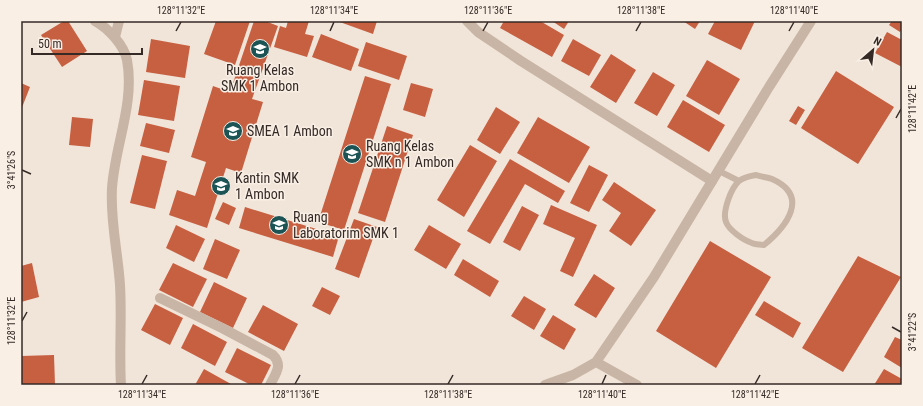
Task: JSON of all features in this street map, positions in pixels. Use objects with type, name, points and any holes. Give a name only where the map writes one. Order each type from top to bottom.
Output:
[{"type":"street","points":[[95,21],[115,37],[126,58],[129,96],[116,154],[112,189],[114,241],[120,284],[121,385]]},
{"type":"street","points":[[115,37],[119,21]]},
{"type":"street","points":[[467,21],[478,32],[521,62],[712,181]]},
{"type":"street","points":[[545,385],[573,375],[596,362],[654,277],[809,22]]},
{"type":"street","points":[[160,298],[273,355],[278,360],[278,366],[270,385]]},
{"type":"street","points":[[596,362],[637,385]]},
{"type":"lane","points":[[719,171],[739,181]]},
{"type":"lane","points":[[756,175],[772,179],[785,188],[793,199],[789,217],[773,238],[764,244],[753,244],[736,234],[726,222],[725,210],[730,194],[739,181],[748,176],[756,175]]},
{"type":"building","points":[[64,21],[68,21],[87,51],[62,67],[41,35]]},
{"type":"building","points":[[216,21],[250,21],[235,65],[204,54]]},
{"type":"building","points":[[254,21],[265,21],[278,26],[252,99],[263,102],[241,173],[226,168],[207,228],[169,215],[177,190],[195,196],[206,162],[191,157],[213,86],[230,92]]},
{"type":"building","points":[[288,21],[309,21],[305,34],[314,36],[307,57],[274,47],[280,26],[286,28]]},
{"type":"building","points":[[337,21],[377,21],[373,34]]},
{"type":"building","points":[[504,21],[540,21],[564,35],[552,57],[500,28]]},
{"type":"building","points":[[552,21],[569,21],[564,29]]},
{"type":"building","points":[[683,21],[700,21],[695,29]]},
{"type":"building","points":[[715,21],[755,21],[741,50],[708,34]]},
{"type":"building","points":[[892,21],[902,21],[902,29],[900,32],[889,25]]},
{"type":"building","points":[[887,32],[902,40],[902,67],[875,53]]},
{"type":"building","points":[[321,34],[359,49],[351,71],[312,57]]},
{"type":"building","points":[[151,39],[190,46],[185,78],[146,72]]},
{"type":"building","points":[[573,39],[601,55],[589,76],[561,61]]},
{"type":"building","points":[[366,42],[407,56],[399,80],[358,66]]},
{"type":"building","points":[[611,54],[636,70],[616,103],[590,87]]},
{"type":"building","points":[[707,60],[740,79],[719,115],[686,96]]},
{"type":"building","points":[[836,71],[894,107],[858,164],[801,128]]},
{"type":"building","points":[[653,72],[675,85],[657,116],[634,103]]},
{"type":"building","points":[[365,76],[391,84],[344,230],[318,222]]},
{"type":"building","points":[[144,80],[180,86],[174,121],[138,115]]},
{"type":"building","points":[[21,83],[30,87],[21,110]]},
{"type":"building","points":[[411,83],[433,89],[425,117],[403,110]]},
{"type":"building","points":[[683,100],[725,125],[709,152],[667,127]]},
{"type":"building","points":[[798,106],[805,110],[796,125],[789,121]]},
{"type":"building","points":[[496,107],[520,122],[500,154],[477,140]]},
{"type":"building","points":[[72,117],[93,119],[90,147],[69,145]]},
{"type":"building","points":[[538,117],[590,147],[569,183],[517,153]]},
{"type":"building","points":[[146,123],[175,130],[169,153],[140,146]]},
{"type":"building","points":[[387,126],[413,135],[385,222],[358,213]]},
{"type":"building","points":[[470,145],[497,161],[464,217],[437,200]]},
{"type":"building","points":[[142,155],[167,161],[155,209],[130,203]]},
{"type":"building","points":[[510,159],[565,191],[558,203],[525,184],[490,244],[467,231]]},
{"type":"building","points":[[589,165],[608,175],[589,212],[570,203]]},
{"type":"building","points":[[614,182],[656,210],[631,246],[609,231],[621,213],[602,200]]},
{"type":"building","points":[[223,202],[236,208],[229,225],[215,219]]},
{"type":"building","points":[[551,205],[597,225],[573,277],[560,271],[575,238],[543,224]]},
{"type":"building","points":[[522,206],[539,215],[520,251],[503,242]]},
{"type":"building","points":[[245,207],[339,236],[333,257],[239,228]]},
{"type":"building","points":[[354,219],[377,227],[359,278],[335,269]]},
{"type":"building","points":[[176,225],[205,239],[194,262],[166,248]]},
{"type":"building","points":[[429,225],[461,244],[446,269],[414,250]]},
{"type":"building","points":[[215,239],[240,250],[227,279],[203,269]]},
{"type":"building","points":[[710,241],[771,277],[716,368],[656,331]]},
{"type":"building","points":[[858,256],[901,277],[843,372],[802,348]]},
{"type":"building","points":[[463,259],[499,281],[490,297],[454,275]]},
{"type":"building","points":[[32,263],[39,297],[21,302],[21,266]]},
{"type":"building","points":[[173,263],[207,279],[193,307],[159,290]]},
{"type":"building","points":[[594,274],[615,288],[596,318],[574,305]]},
{"type":"building","points":[[214,282],[247,298],[233,328],[200,312]]},
{"type":"building","points":[[322,287],[340,296],[330,315],[312,306]]},
{"type":"building","points":[[524,296],[546,309],[534,330],[511,316]]},
{"type":"building","points":[[764,301],[801,323],[793,338],[755,315]]},
{"type":"building","points":[[155,304],[183,318],[170,345],[141,330]]},
{"type":"building","points":[[263,305],[298,324],[284,351],[248,332]]},
{"type":"building","points":[[553,315],[576,329],[564,350],[540,336]]},
{"type":"building","points":[[193,324],[227,342],[215,366],[181,348]]},
{"type":"building","points":[[895,337],[902,340],[902,368],[884,357]]},
{"type":"building","points":[[237,348],[271,365],[261,385],[251,385],[225,372]]},
{"type":"building","points":[[54,355],[55,385],[22,385],[21,356]]},
{"type":"building","points":[[204,369],[231,384],[231,385],[195,385]]},
{"type":"building","points":[[884,369],[902,379],[902,385],[874,385]]},
{"type":"place","name":"Ruang Kelas SMK 1 Ambon","points":[[260,49]]},
{"type":"place","name":"SMEA 1 Ambon","points":[[233,131]]},
{"type":"place","name":"Ruang Kelas SMK n 1 Ambon","points":[[352,154]]},
{"type":"place","name":"Kantin SMK 1 Ambon","points":[[221,186]]},
{"type":"place","name":"Ruang Laboratorim SMK 1","points":[[279,225]]}]
